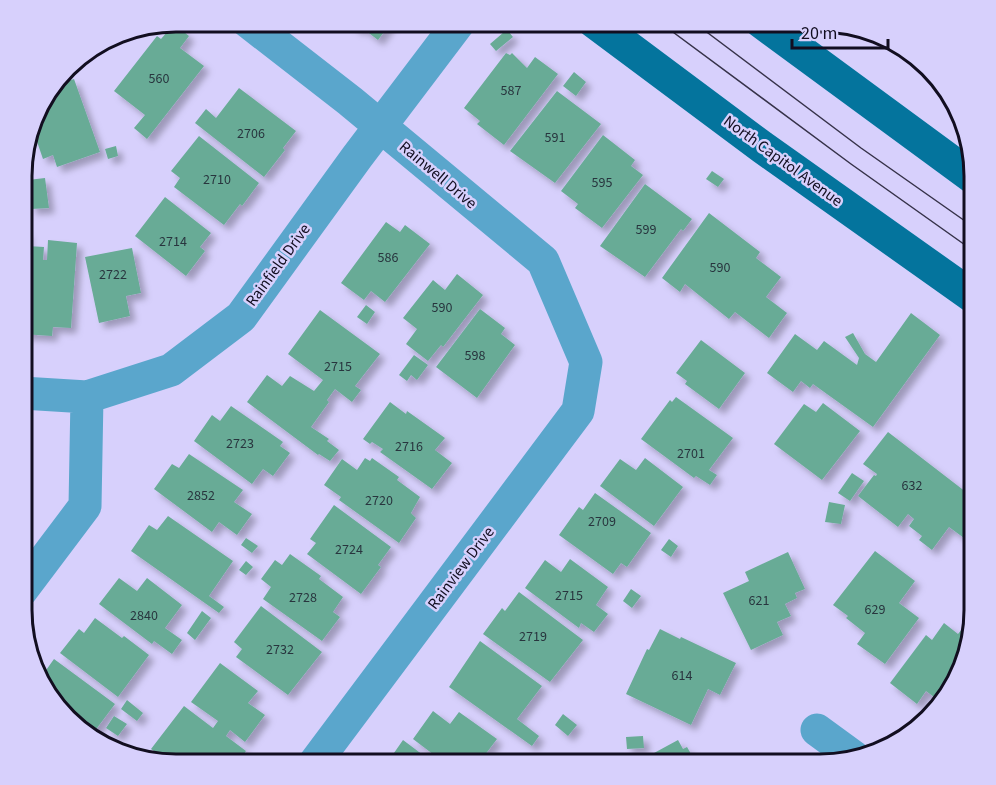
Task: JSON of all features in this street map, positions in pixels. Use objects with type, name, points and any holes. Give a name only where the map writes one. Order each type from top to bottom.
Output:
[{"type":"main road","name":"North Capitol Avenue","points":[[608,32],[762,147],[964,290]]},
{"type":"main road","points":[[775,32],[964,171]]},
{"type":"street","name":"Rainwell Drive","points":[[261,32],[380,126],[543,261],[586,362]]},
{"type":"street","name":"Rainfield Drive","points":[[32,394],[87,397],[171,370],[241,317],[452,32]]},
{"type":"street","name":"Rainview Drive","points":[[322,753],[578,411],[586,362]]},
{"type":"street","points":[[32,576],[85,506],[87,397]]},
{"type":"street","points":[[817,730],[846,751]]},
{"type":"building","points":[[167,32],[184,32],[189,36],[180,48],[204,66],[147,139],[134,128],[145,115],[114,91],[157,36],[161,39]]},
{"type":"building","points":[[368,32],[384,32],[378,40]]},
{"type":"building","points":[[504,32],[509,32],[513,37],[496,51],[490,44]]},
{"type":"building","points":[[506,53],[510,55],[512,53],[527,68],[535,57],[558,74],[504,145],[477,124],[480,121],[464,108]]},
{"type":"building","points":[[574,72],[586,82],[576,96],[563,86]]},
{"type":"building","points":[[74,79],[100,152],[57,167],[53,155],[43,159],[36,139],[46,112],[67,81]]},
{"type":"building","points":[[239,88],[296,131],[283,148],[285,150],[264,177],[195,123],[206,109],[216,118]]},
{"type":"building","points":[[557,91],[601,124],[555,183],[510,151]]},
{"type":"building","points":[[603,135],[635,160],[631,166],[643,175],[602,228],[575,208],[578,204],[561,191]]},
{"type":"building","points":[[199,136],[259,183],[224,225],[174,187],[180,178],[171,171]]},
{"type":"building","points":[[116,146],[118,156],[108,159],[105,149]]},
{"type":"building","points":[[712,171],[724,179],[718,187],[706,179]]},
{"type":"building","points":[[45,178],[49,208],[32,209],[32,180]]},
{"type":"building","points":[[645,184],[692,219],[683,231],[681,229],[645,277],[600,246]]},
{"type":"building","points":[[165,197],[211,233],[200,247],[205,251],[186,276],[135,236]]},
{"type":"building","points":[[709,213],[760,252],[756,258],[781,277],[766,297],[787,313],[769,338],[735,312],[729,319],[685,284],[680,292],[662,278]]},
{"type":"building","points":[[386,222],[400,232],[405,225],[430,244],[385,302],[371,291],[364,300],[341,283]]},
{"type":"building","points":[[48,240],[77,243],[71,328],[53,327],[52,336],[32,335],[32,246],[44,247],[43,260],[47,260]]},
{"type":"building","points":[[132,248],[141,293],[126,296],[130,316],[99,323],[85,257]]},
{"type":"building","points":[[457,274],[483,295],[443,347],[441,345],[428,361],[406,344],[417,329],[403,318],[433,280],[445,290]]},
{"type":"building","points":[[366,305],[375,312],[367,324],[357,317]]},
{"type":"building","points":[[480,309],[505,328],[501,334],[515,345],[477,398],[436,367]]},
{"type":"building","points":[[320,310],[380,354],[355,386],[361,390],[352,402],[335,389],[327,400],[329,402],[311,427],[329,439],[327,441],[339,450],[330,461],[318,455],[247,402],[267,375],[282,386],[290,376],[314,391],[323,380],[288,354]]},
{"type":"building","points":[[911,313],[940,335],[873,427],[813,384],[810,388],[801,381],[793,392],[767,373],[795,334],[817,350],[824,341],[857,365],[859,358],[845,337],[853,333],[865,354],[876,362]]},
{"type":"building","points":[[701,340],[745,373],[719,409],[685,384],[687,381],[676,373]]},
{"type":"building","points":[[414,355],[428,365],[417,380],[411,375],[407,381],[399,375]]},
{"type":"building","points":[[676,397],[733,438],[709,470],[717,475],[710,485],[696,476],[694,478],[641,439],[670,400],[672,402]]},
{"type":"building","points":[[390,402],[445,438],[435,450],[452,463],[432,489],[380,452],[383,449],[363,439]]},
{"type":"building","points":[[823,403],[860,431],[822,480],[774,444],[804,404],[816,412]]},
{"type":"building","points":[[231,406],[283,442],[280,446],[290,453],[273,476],[263,469],[252,484],[194,441],[212,415],[220,421]]},
{"type":"building","points":[[888,432],[964,491],[964,538],[949,527],[932,550],[919,540],[922,536],[909,526],[914,519],[908,514],[898,527],[858,496],[877,474],[863,464]]},
{"type":"building","points":[[189,454],[243,490],[234,502],[252,514],[237,535],[219,522],[212,532],[154,489],[172,464],[179,468]]},
{"type":"building","points":[[365,458],[370,461],[372,458],[399,477],[397,480],[420,497],[411,513],[416,518],[399,543],[339,500],[341,497],[324,485],[342,459],[357,470]]},
{"type":"building","points":[[645,458],[683,487],[654,526],[600,486],[620,459],[636,470]]},
{"type":"building","points":[[852,473],[864,481],[850,501],[838,493]]},
{"type":"building","points":[[595,493],[651,533],[627,567],[621,563],[613,574],[559,535],[579,507],[583,510]]},
{"type":"building","points":[[829,502],[845,505],[841,524],[825,522]]},
{"type":"building","points":[[334,505],[391,547],[378,565],[381,567],[361,594],[307,554],[316,543],[310,539]]},
{"type":"building","points":[[168,516],[233,561],[209,596],[224,607],[219,613],[131,551],[149,525],[157,530]]},
{"type":"building","points":[[246,538],[258,546],[252,553],[241,545]]},
{"type":"building","points":[[669,539],[678,546],[671,557],[661,550]]},
{"type":"building","points":[[875,551],[915,581],[899,603],[919,618],[885,664],[857,644],[865,633],[833,605]]},
{"type":"building","points":[[788,552],[805,589],[795,593],[797,598],[785,604],[791,616],[777,622],[783,635],[751,650],[723,593],[749,581],[745,572]]},
{"type":"building","points":[[290,554],[321,576],[319,579],[343,597],[333,612],[340,617],[322,641],[263,599],[271,587],[261,579],[275,560],[282,565]]},
{"type":"building","points":[[570,559],[608,587],[596,605],[608,614],[594,632],[581,623],[579,628],[525,588],[545,560],[561,572]]},
{"type":"building","points":[[246,561],[253,567],[246,575],[239,570]]},
{"type":"building","points":[[119,578],[137,591],[147,578],[182,605],[165,628],[182,640],[172,654],[154,641],[152,644],[99,604]]},
{"type":"building","points":[[631,589],[641,596],[632,608],[623,601]]},
{"type":"building","points":[[519,592],[583,640],[550,682],[483,634],[502,608],[505,611]]},
{"type":"building","points":[[261,606],[322,652],[288,695],[236,657],[242,649],[234,642]]},
{"type":"building","points":[[202,611],[211,618],[195,640],[187,633]]},
{"type":"building","points":[[95,618],[149,655],[118,697],[60,653],[79,629],[84,633]]},
{"type":"building","points":[[944,623],[958,634],[963,630],[957,656],[945,681],[934,697],[926,691],[917,704],[890,683],[926,635],[932,640]]},
{"type":"building","points":[[660,629],[736,663],[720,695],[708,689],[691,725],[626,694],[647,649],[649,650]]},
{"type":"building","points":[[480,641],[542,686],[517,719],[539,736],[532,746],[449,687]]},
{"type":"building","points":[[54,659],[115,704],[96,729],[67,704],[45,671]]},
{"type":"building","points":[[220,663],[258,691],[248,703],[265,715],[245,742],[230,730],[226,736],[246,751],[245,753],[166,753],[151,749],[184,706],[213,728],[218,721],[191,702]]},
{"type":"building","points":[[127,700],[143,713],[137,721],[121,709]]},
{"type":"building","points":[[433,711],[450,724],[459,712],[497,739],[486,753],[432,753],[413,739]]},
{"type":"building","points":[[563,714],[577,725],[568,736],[555,725]]},
{"type":"building","points":[[114,716],[127,724],[118,736],[106,728]]},
{"type":"building","points":[[643,736],[644,748],[627,749],[626,737]]},
{"type":"building","points":[[403,740],[421,753],[394,753]]},
{"type":"building","points":[[678,740],[683,749],[687,747],[691,754],[653,754]]},
{"type":"tram line","points":[[673,32],[964,244]]},
{"type":"tram line","points":[[707,32],[861,148],[964,220]]}]
